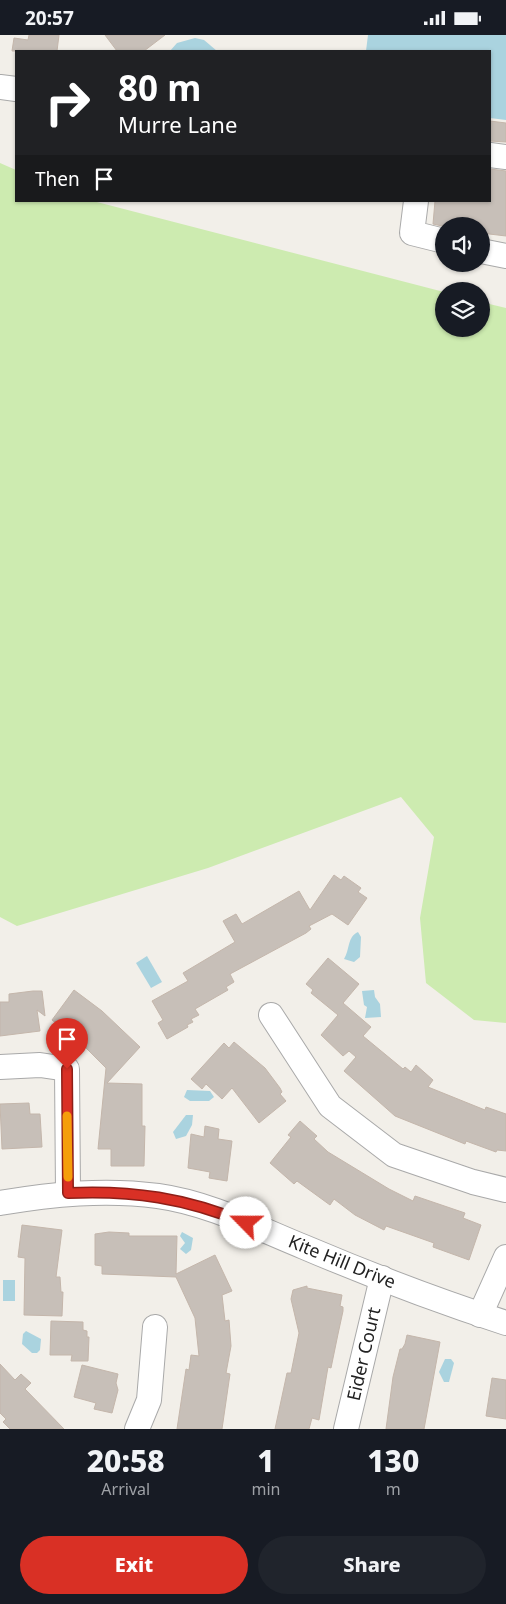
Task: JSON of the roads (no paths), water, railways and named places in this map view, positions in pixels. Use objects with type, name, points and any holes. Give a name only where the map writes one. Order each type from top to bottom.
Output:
[{"type":"street","points":[[0,87],[15,89]]},
{"type":"street","points":[[491,155],[506,157]]},
{"type":"street","points":[[416,202],[412,233],[435,239]]},
{"type":"street","points":[[490,253],[506,256]]},
{"type":"street","points":[[271,1015],[330,1107],[394,1155],[506,1190]]},
{"type":"street","points":[[0,1067],[40,1065],[67,1069],[68,1193]]},
{"type":"street","name":"Kite Hill Drive","points":[[0,1203],[68,1193],[106,1191],[160,1196],[213,1210],[382,1278],[506,1323]]},
{"type":"street","points":[[480,1315],[506,1257]]},
{"type":"street","name":"Eider Court","points":[[346,1429],[382,1278]]},
{"type":"street","points":[[136,1429],[149,1400],[155,1327]]},
{"type":"water","points":[[368,35],[506,35],[506,120],[491,118],[491,50],[366,50]]},
{"type":"water","points":[[195,38],[204,40],[216,50],[171,50],[177,43]]},
{"type":"water","points":[[358,932],[361,937],[360,957],[354,962],[344,959],[350,940]]},
{"type":"water","points":[[147,956],[162,982],[151,988],[136,963]]},
{"type":"water","points":[[374,990],[375,997],[380,1004],[381,1017],[365,1018],[367,1007],[364,1005],[362,991]]},
{"type":"water","points":[[187,1090],[210,1091],[214,1097],[209,1101],[190,1101],[184,1097]]},
{"type":"water","points":[[186,1115],[193,1115],[192,1125],[186,1136],[176,1139],[173,1132]]},
{"type":"water","points":[[182,1232],[193,1238],[191,1250],[186,1254],[180,1249],[185,1243],[180,1236]]},
{"type":"water","points":[[3,1280],[15,1280],[15,1301],[3,1301]]},
{"type":"water","points":[[26,1331],[41,1339],[40,1350],[37,1353],[32,1353],[22,1344],[23,1334]]},
{"type":"water","points":[[445,1359],[451,1359],[454,1363],[449,1382],[444,1382],[439,1372]]}]
